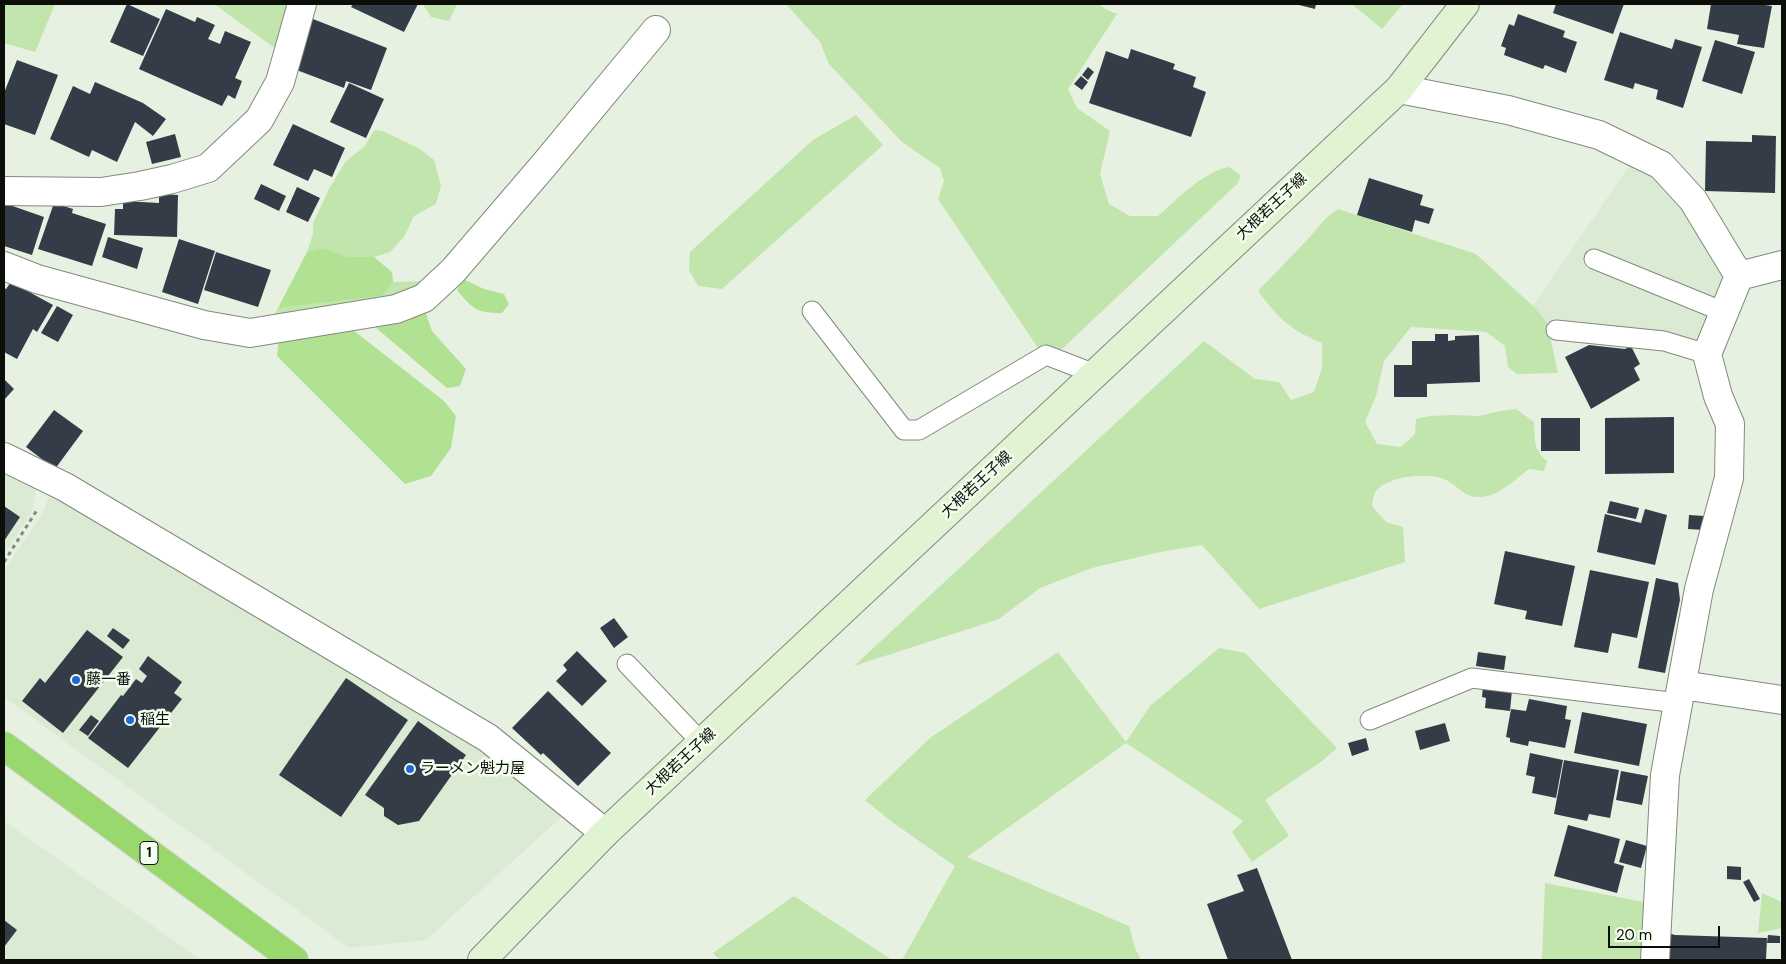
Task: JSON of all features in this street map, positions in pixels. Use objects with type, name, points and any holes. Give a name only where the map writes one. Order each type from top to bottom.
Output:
[{"type":"highway","name":"1","points":[[4,746],[294,960]]},
{"type":"street","points":[[4,191],[100,192],[172,179],[208,168],[259,120],[280,82],[302,4]]},
{"type":"street","name":"大根若王子線","points":[[482,960],[605,833],[1399,89],[1465,4]]},
{"type":"street","points":[[4,266],[37,279],[204,325],[250,333],[396,309],[424,298],[453,271],[544,166],[656,30]]},
{"type":"street","points":[[1399,89],[1508,110],[1599,136],[1661,166],[1693,200],[1739,276]]},
{"type":"street","points":[[1739,276],[1782,265]]},
{"type":"street","points":[[1655,960],[1665,775],[1698,590],[1729,478],[1730,424],[1718,396],[1707,354],[1739,276]]},
{"type":"street","points":[[4,457],[51,480],[488,738],[605,833]]},
{"type":"street","points":[[1680,694],[1780,692]]},
{"type":"lane","points":[[1594,259],[1724,312]]},
{"type":"lane","points":[[812,310],[904,430],[919,430],[1046,355],[1095,374]]},
{"type":"lane","points":[[1556,330],[1664,341],[1707,354]]},
{"type":"lane","points":[[626,664],[702,743]]},
{"type":"lane","points":[[1370,720],[1472,678],[1680,694]]},
{"type":"path","points":[[4,562],[38,508],[51,480]]},
{"type":"shaded area","points":[[4,4],[55,4],[35,52],[4,43]]},
{"type":"shaded area","points":[[214,4],[292,4],[279,51]]},
{"type":"shaded area","points":[[424,4],[457,4],[449,21],[431,17]]},
{"type":"shaded area","points":[[786,4],[1100,4],[1105,9],[1117,14],[1068,89],[1077,108],[1110,131],[1100,174],[1109,204],[1130,216],[1158,216],[1209,174],[1229,167],[1241,176],[1237,184],[1062,349],[1038,348],[938,199],[944,181],[940,168],[902,142],[829,64],[820,42]]},
{"type":"shaded area","points":[[1352,4],[1403,4],[1382,29]]},
{"type":"shaded area","points":[[856,115],[883,145],[722,289],[698,286],[689,270],[690,252],[813,140]]},
{"type":"shaded area","points":[[374,130],[383,131],[420,149],[434,160],[441,186],[436,204],[414,216],[404,237],[390,252],[374,257],[348,257],[324,248],[307,252],[313,234],[313,223],[329,189],[345,162],[365,146]]},
{"type":"shaded area","points":[[1631,163],[1656,179],[1682,205],[1722,272],[1721,289],[1695,342],[1547,322],[1533,306]]},
{"type":"shaded area","points":[[1338,209],[1476,254],[1533,306],[1547,322],[1558,373],[1517,374],[1508,367],[1505,346],[1486,332],[1411,327],[1384,361],[1376,396],[1365,422],[1377,444],[1401,447],[1415,434],[1416,419],[1430,416],[1478,416],[1516,409],[1534,422],[1537,449],[1547,461],[1544,471],[1529,469],[1500,491],[1480,497],[1470,496],[1448,481],[1431,476],[1410,477],[1390,482],[1376,491],[1372,506],[1386,522],[1403,527],[1405,562],[1259,609],[1202,545],[1160,552],[1092,568],[1040,588],[999,619],[854,666],[1204,341],[1255,379],[1279,382],[1291,400],[1314,392],[1322,368],[1322,343],[1293,328],[1272,309],[1258,291],[1325,219]]},
{"type":"shaded area","points":[[324,248],[348,257],[374,257],[392,272],[393,282],[382,296],[278,308],[307,252]]},
{"type":"shaded area","points":[[463,279],[484,289],[504,294],[509,304],[502,313],[476,309],[457,290]]},
{"type":"shaded area","points":[[432,281],[412,296],[270,321],[278,308],[382,296],[393,282]]},
{"type":"shaded area","points":[[425,311],[432,331],[466,369],[460,386],[447,388],[375,327],[373,320]]},
{"type":"shaded area","points":[[349,327],[444,401],[456,416],[451,448],[431,476],[405,484],[277,356],[279,337]]},
{"type":"shaded area","points":[[4,466],[37,481],[33,510],[4,555]]},
{"type":"shaded area","points":[[51,491],[480,743],[566,813],[426,940],[349,948],[4,697],[4,570],[43,513]]},
{"type":"shaded area","points":[[1219,648],[1245,653],[1337,748],[1322,761],[1265,800],[1289,836],[1252,862],[1232,832],[1243,821],[1126,743],[967,857],[1129,926],[1135,948],[1141,960],[902,960],[955,866],[892,822],[865,800],[930,738],[1058,652],[1126,742],[1150,706]]},
{"type":"shaded area","points":[[4,821],[201,960],[4,960]]},
{"type":"shaded area","points":[[1545,883],[1649,903],[1644,960],[1542,960]]},
{"type":"shaded area","points":[[1762,893],[1782,902],[1782,928],[1758,933]]},
{"type":"shaded area","points":[[794,896],[892,960],[720,960],[713,953]]},
{"type":"building","points":[[127,4],[160,19],[143,56],[110,42]]},
{"type":"building","points":[[353,4],[418,4],[404,32],[351,7]]},
{"type":"building","points":[[1295,4],[1316,4],[1315,9]]},
{"type":"building","points":[[1556,4],[1624,4],[1613,34],[1553,13]]},
{"type":"building","points":[[1711,4],[1758,4],[1772,6],[1764,48],[1737,44],[1739,35],[1707,29]]},
{"type":"building","points":[[166,9],[195,22],[197,17],[215,25],[208,39],[220,44],[225,31],[251,42],[235,78],[242,81],[235,99],[228,95],[222,106],[139,69]]},
{"type":"building","points":[[1518,14],[1565,31],[1563,37],[1577,42],[1566,73],[1545,65],[1543,69],[1504,55],[1506,48],[1501,46],[1509,24],[1514,26]]},
{"type":"building","points":[[313,19],[387,48],[371,90],[346,81],[344,88],[294,69]]},
{"type":"building","points":[[1620,32],[1672,49],[1675,39],[1702,47],[1683,108],[1656,99],[1658,90],[1635,83],[1633,89],[1604,80]]},
{"type":"building","points":[[1715,40],[1755,52],[1742,94],[1702,81]]},
{"type":"building","points":[[1131,49],[1175,64],[1173,69],[1196,77],[1193,87],[1206,92],[1191,137],[1089,103],[1106,51],[1128,59]]},
{"type":"building","points":[[17,60],[58,75],[35,135],[4,124],[4,93]]},
{"type":"building","points":[[1088,67],[1094,72],[1088,80],[1082,75]]},
{"type":"building","points":[[1081,76],[1088,82],[1082,90],[1074,84]]},
{"type":"building","points":[[95,82],[143,103],[166,119],[153,136],[135,122],[117,162],[92,150],[89,157],[50,139],[73,86],[90,94]]},
{"type":"building","points":[[349,83],[384,99],[366,138],[330,122]]},
{"type":"building","points":[[293,124],[345,148],[332,177],[314,169],[308,181],[273,165]]},
{"type":"building","points":[[175,134],[181,157],[152,164],[146,142]]},
{"type":"building","points":[[1752,135],[1776,136],[1775,193],[1705,191],[1706,141],[1752,142]]},
{"type":"building","points":[[1369,178],[1423,195],[1420,205],[1434,209],[1429,224],[1415,220],[1412,232],[1357,215]]},
{"type":"building","points":[[261,184],[286,196],[279,211],[254,199]]},
{"type":"building","points":[[297,187],[320,198],[308,222],[286,212]]},
{"type":"building","points":[[159,194],[178,195],[177,237],[114,235],[115,209],[123,209],[123,201],[159,203]]},
{"type":"building","points":[[4,203],[44,217],[32,255],[4,246]]},
{"type":"building","points":[[54,203],[73,209],[72,213],[106,224],[92,266],[38,249]]},
{"type":"building","points":[[108,237],[143,248],[137,269],[102,257]]},
{"type":"building","points":[[179,239],[215,251],[198,304],[162,292]]},
{"type":"building","points":[[216,252],[271,270],[258,307],[204,290]]},
{"type":"building","points":[[11,282],[53,305],[37,332],[33,329],[17,359],[4,352],[4,288],[6,289]]},
{"type":"building","points":[[57,306],[73,315],[58,342],[41,333]]},
{"type":"building","points":[[1435,334],[1448,334],[1448,341],[1455,340],[1455,336],[1479,335],[1480,382],[1427,384],[1427,397],[1394,397],[1394,365],[1412,365],[1412,341],[1435,341]]},
{"type":"building","points":[[1589,345],[1625,349],[1631,346],[1640,364],[1634,368],[1640,380],[1591,409],[1565,357]]},
{"type":"building","points":[[4,379],[14,389],[4,400]]},
{"type":"building","points":[[54,410],[83,431],[55,469],[26,447]]},
{"type":"building","points":[[1674,417],[1674,473],[1605,474],[1605,418]]},
{"type":"building","points":[[1541,418],[1580,418],[1580,451],[1541,451]]},
{"type":"building","points":[[1610,501],[1639,508],[1636,519],[1607,513]]},
{"type":"building","points":[[4,506],[20,517],[4,541]]},
{"type":"building","points":[[1645,509],[1667,515],[1655,565],[1597,552],[1605,514],[1641,523]]},
{"type":"building","points":[[1689,515],[1704,516],[1704,530],[1688,529]]},
{"type":"building","points":[[1505,551],[1575,566],[1562,626],[1525,619],[1527,611],[1494,604]]},
{"type":"building","points":[[1590,570],[1649,582],[1637,638],[1612,633],[1608,653],[1574,647]]},
{"type":"building","points":[[1656,578],[1678,583],[1680,600],[1665,673],[1638,668]]},
{"type":"building","points":[[614,618],[628,637],[614,648],[600,628]]},
{"type":"building","points":[[113,628],[130,640],[123,649],[107,636]]},
{"type":"building","name":"藤一番","points":[[87,630],[123,657],[63,733],[22,701],[40,678],[45,683]]},
{"type":"building","points":[[577,651],[607,681],[582,706],[556,681],[567,670],[563,665]]},
{"type":"building","points":[[1478,652],[1506,656],[1504,670],[1476,666]]},
{"type":"building","points":[[148,656],[182,682],[174,693],[182,699],[128,768],[88,738],[121,695],[123,696],[136,679],[142,683],[147,676],[139,669]]},
{"type":"building","points":[[346,678],[408,720],[341,817],[279,775]]},
{"type":"building","points":[[1483,686],[1512,690],[1510,711],[1485,708],[1486,698],[1482,697]]},
{"type":"building","points":[[548,691],[611,753],[578,786],[543,753],[541,755],[512,728]]},
{"type":"building","points":[[1529,699],[1567,706],[1565,719],[1571,720],[1565,748],[1529,741],[1528,746],[1510,742],[1510,738],[1506,737],[1511,709],[1526,711]]},
{"type":"building","points":[[1582,712],[1647,724],[1639,766],[1574,753]]},
{"type":"building","points":[[91,715],[99,721],[88,736],[79,730]]},
{"type":"building","points":[[418,721],[466,755],[419,821],[398,825],[384,816],[384,808],[365,795]]},
{"type":"building","points":[[1445,723],[1450,741],[1420,750],[1415,731]]},
{"type":"building","points":[[1366,738],[1369,750],[1352,756],[1348,743]]},
{"type":"building","points":[[1530,753],[1563,760],[1556,798],[1532,793],[1535,777],[1526,775]]},
{"type":"building","points":[[1564,760],[1619,770],[1610,818],[1589,814],[1587,821],[1554,814]]},
{"type":"building","points":[[1621,771],[1648,776],[1642,805],[1616,800]]},
{"type":"building","points":[[1568,825],[1620,839],[1614,863],[1624,866],[1617,893],[1554,876]]},
{"type":"building","points":[[1626,840],[1647,846],[1641,868],[1619,862]]},
{"type":"building","points":[[1727,866],[1741,867],[1741,880],[1727,879]]},
{"type":"building","points":[[1257,868],[1292,960],[1228,960],[1207,904],[1244,891],[1237,875]]},
{"type":"building","points":[[1749,879],[1760,899],[1754,902],[1743,882]]},
{"type":"building","points":[[4,920],[17,930],[4,947]]},
{"type":"building","points":[[1668,933],[1675,935],[1767,938],[1766,960],[1667,960]]},
{"type":"building","points":[[1768,935],[1780,936],[1780,943],[1767,943]]},
{"type":"place","name":"藤一番","points":[[76,680]]},
{"type":"place","name":"稲生","points":[[130,720]]},
{"type":"place","name":"ラーメン魁力屋","points":[[410,769]]}]
